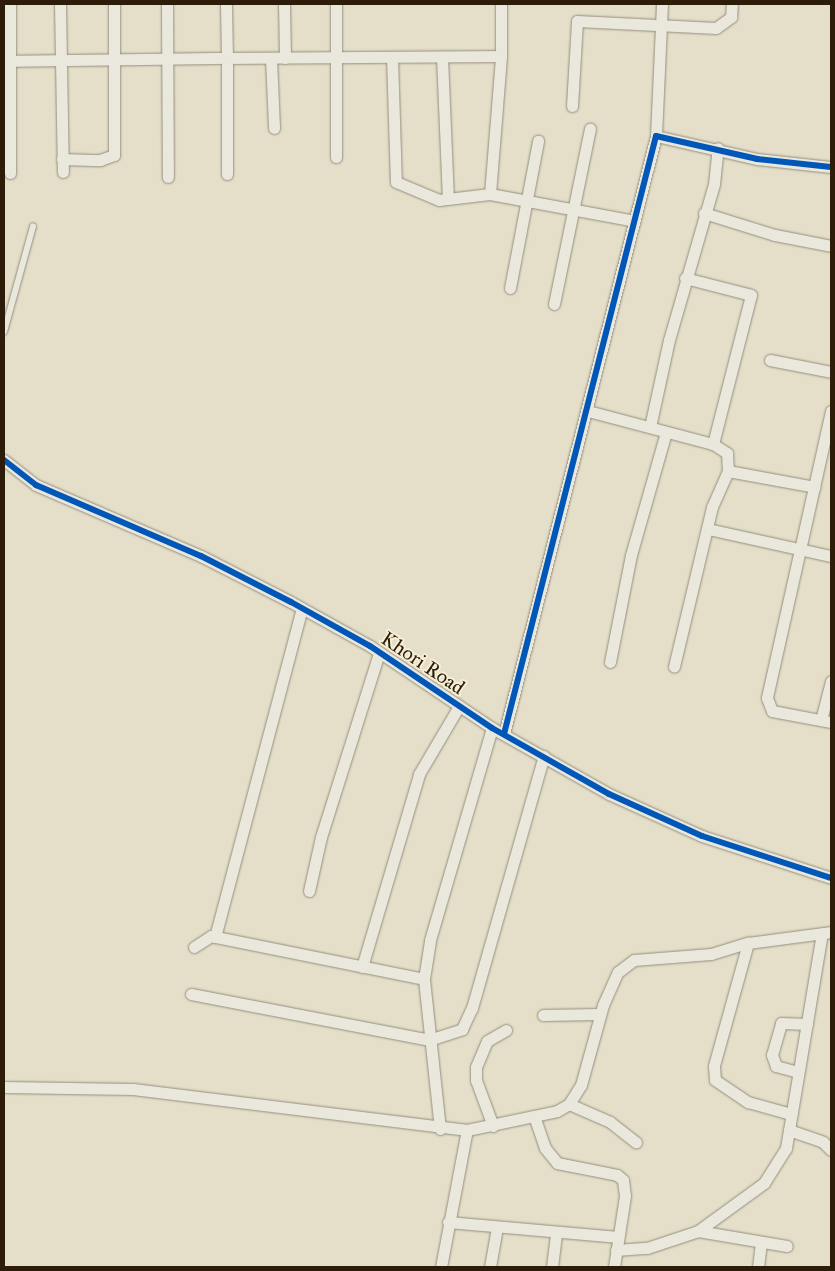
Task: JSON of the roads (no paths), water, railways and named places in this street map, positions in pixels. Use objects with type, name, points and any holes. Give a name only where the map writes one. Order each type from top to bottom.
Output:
[{"type":"street","points":[[10,4],[7,60],[10,173]]},
{"type":"street","points":[[60,4],[59,60],[62,172]]},
{"type":"street","points":[[62,159],[100,160],[114,155],[114,4]]},
{"type":"street","points":[[167,4],[168,177]]},
{"type":"street","points":[[226,4],[227,174]]},
{"type":"street","points":[[284,4],[285,58]]},
{"type":"street","points":[[336,4],[336,157]]},
{"type":"street","points":[[490,194],[501,56],[501,4]]},
{"type":"street","points":[[504,734],[554,524],[588,411],[656,136],[662,4]]},
{"type":"street","points":[[572,106],[577,21],[660,23],[716,28],[730,17],[732,4]]},
{"type":"street","points":[[7,60],[501,56]]},
{"type":"street","points":[[392,57],[396,182],[427,197],[448,199],[490,194],[635,221]]},
{"type":"street","points":[[442,57],[448,199]]},
{"type":"street","points":[[270,58],[274,128]]},
{"type":"street","points":[[554,304],[590,129]]},
{"type":"street","points":[[656,136],[718,148],[757,159],[831,168]]},
{"type":"street","points":[[510,288],[524,201],[538,141]]},
{"type":"street","points":[[650,427],[685,278],[704,213],[718,148]]},
{"type":"street","points":[[704,213],[775,235],[831,246]]},
{"type":"street","points":[[685,278],[751,295],[713,444]]},
{"type":"street","points":[[770,360],[831,372]]},
{"type":"street","points":[[588,411],[713,444],[727,453],[728,471],[708,528],[674,667]]},
{"type":"street","points":[[831,411],[767,706],[826,721],[831,681]]},
{"type":"street","points":[[610,662],[632,555],[666,432]]},
{"type":"street","name":"Khori Road","points":[[4,460],[36,485],[202,556],[302,608],[379,653],[492,728],[656,817],[831,878]]},
{"type":"street","points":[[728,471],[815,487]]},
{"type":"street","points":[[708,528],[831,556]]},
{"type":"street","points":[[216,937],[302,608]]},
{"type":"street","points":[[309,891],[321,837],[379,653]]},
{"type":"street","points":[[362,967],[419,774],[459,706]]},
{"type":"street","points":[[440,1129],[424,980],[430,940],[492,728]]},
{"type":"street","points":[[191,994],[429,1040],[462,1029],[472,1008],[544,756]]},
{"type":"street","points":[[4,1087],[132,1089],[440,1129],[467,1130],[493,1126],[534,1116],[569,1104],[582,1084],[600,1014],[618,972],[634,960],[712,954],[748,943],[827,933],[807,1024],[786,1148],[764,1183],[698,1231],[647,1248],[616,1250]]},
{"type":"street","points":[[194,947],[204,938],[216,937],[424,980]]},
{"type":"street","points":[[748,943],[714,1066],[715,1080],[742,1099],[792,1114]]},
{"type":"street","points":[[543,1015],[600,1014]]},
{"type":"street","points":[[798,1072],[776,1066],[772,1056],[781,1022],[807,1024]]},
{"type":"street","points":[[493,1126],[476,1080],[476,1067],[487,1041],[506,1030]]},
{"type":"street","points":[[569,1104],[610,1122],[636,1142]]},
{"type":"street","points":[[534,1116],[545,1148],[557,1163],[617,1175],[623,1180],[625,1196],[614,1267]]},
{"type":"street","points":[[441,1267],[448,1222],[467,1130]]},
{"type":"street","points":[[789,1130],[823,1142],[831,1150]]},
{"type":"street","points":[[448,1222],[497,1229],[618,1237]]},
{"type":"street","points":[[490,1267],[497,1229]]},
{"type":"street","points":[[698,1231],[788,1246]]},
{"type":"street","points":[[552,1267],[556,1234]]},
{"type":"street","points":[[758,1267],[761,1242]]},
{"type":"lane","points":[[4,332],[33,227]]}]
